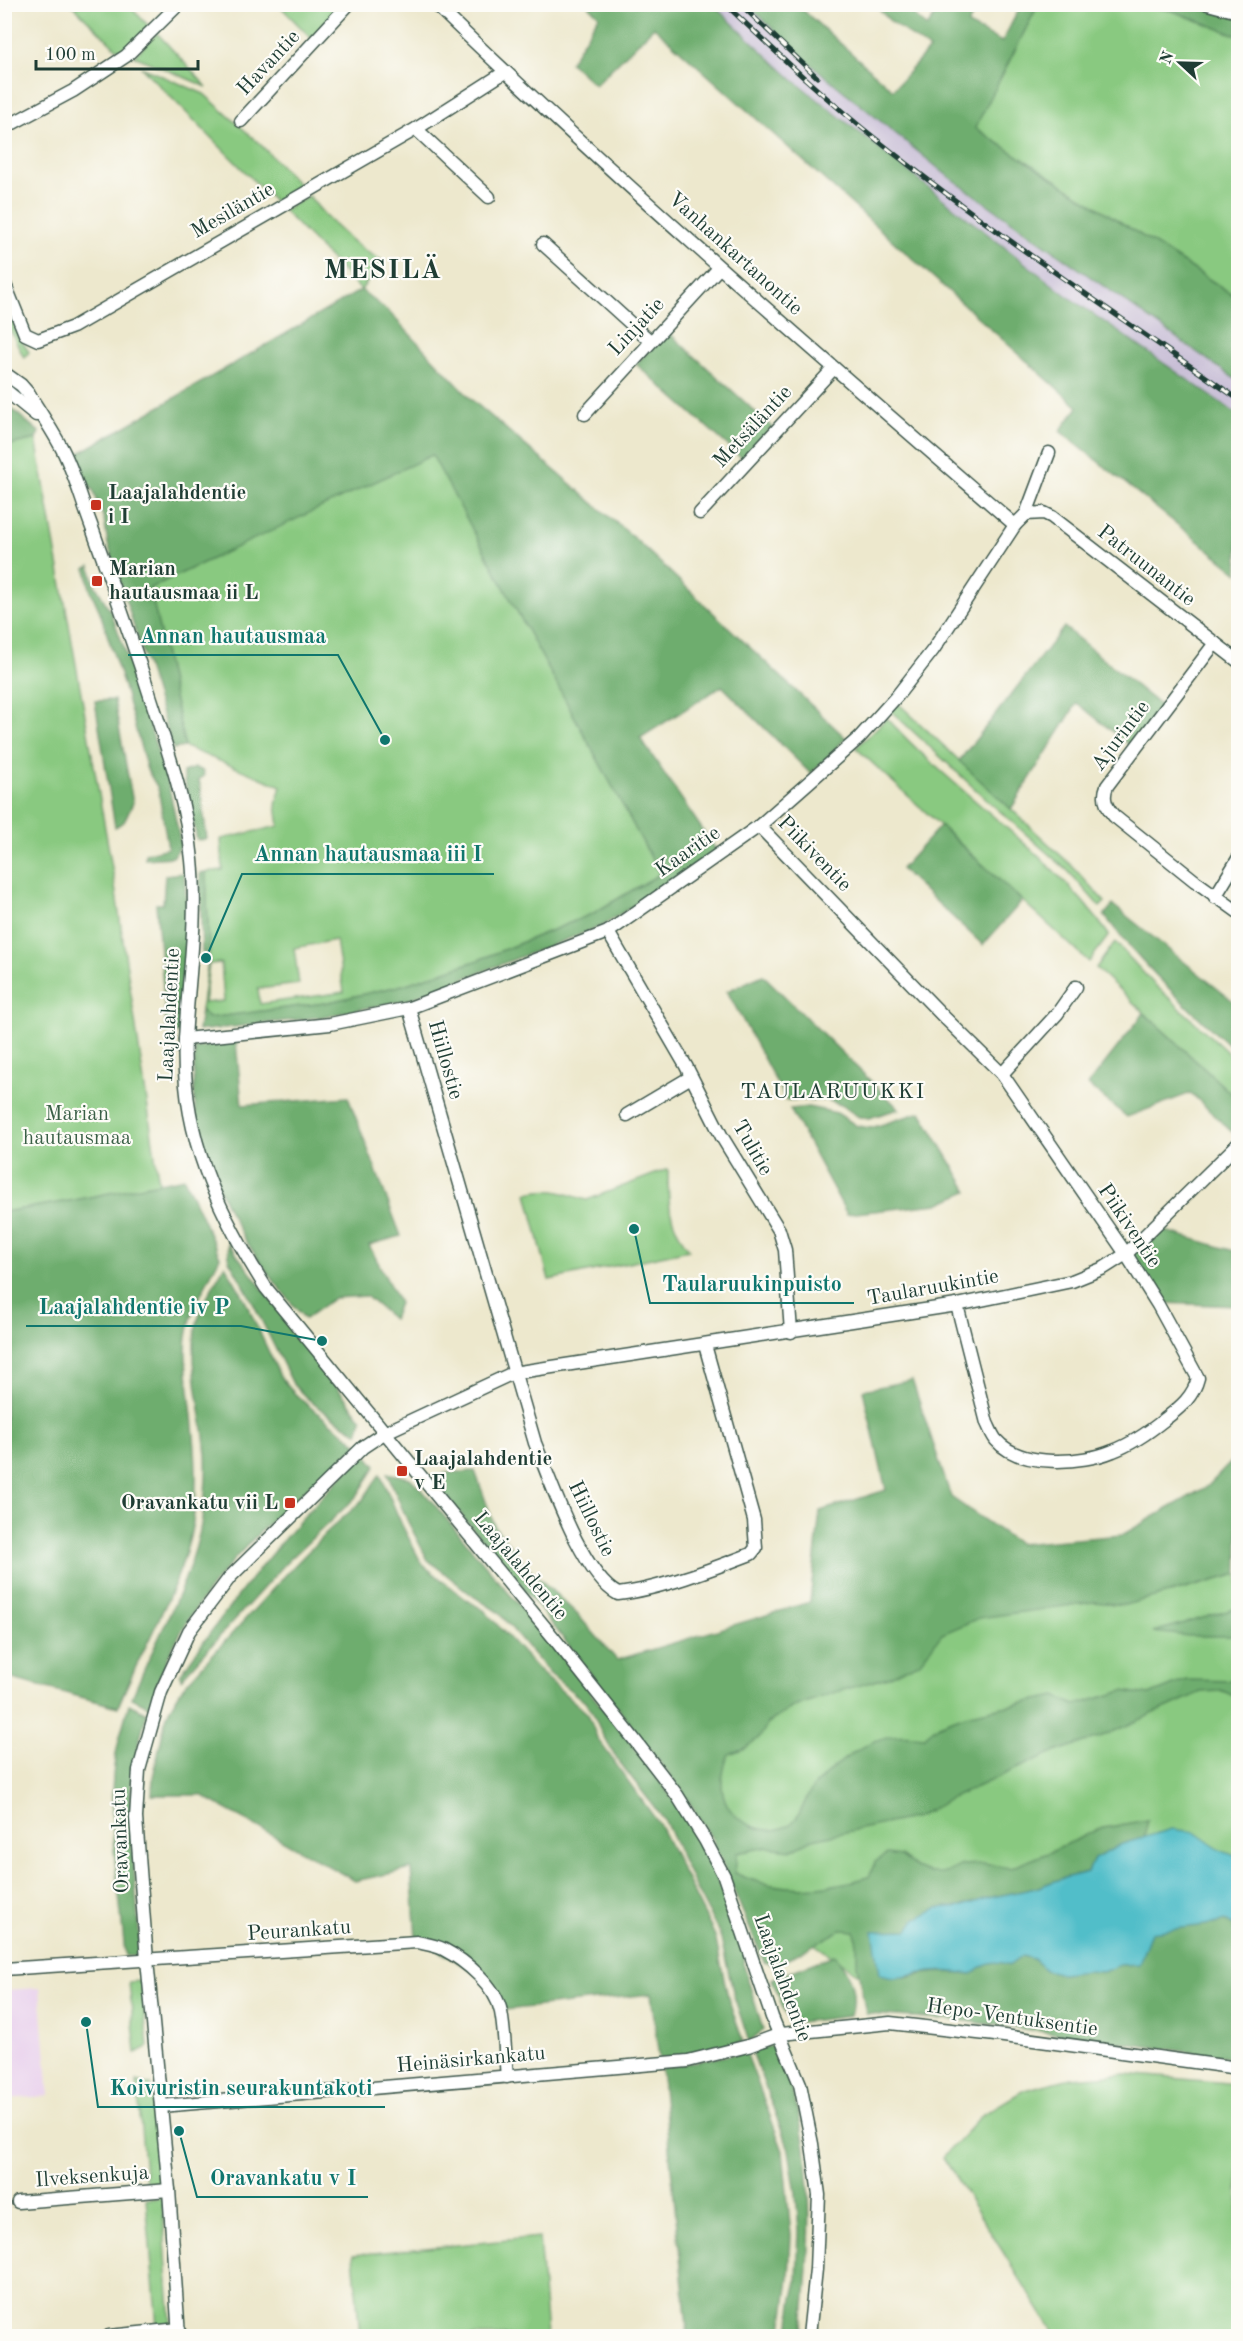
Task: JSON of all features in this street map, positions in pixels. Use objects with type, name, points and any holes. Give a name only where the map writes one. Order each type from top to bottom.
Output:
[{"type":"street","points":[[4,128],[73,91],[126,56],[179,4]]},
{"type":"street","name":"Havantie","points":[[241,121],[349,4]]},
{"type":"street","name":"Vanhankartanontie","points":[[435,4],[505,72],[719,268],[1015,525]]},
{"type":"street","points":[[1208,4],[1239,12]]},
{"type":"street","name":"Mesiläntie","points":[[4,282],[25,334],[38,340],[51,337],[73,327],[416,129],[505,72]]},
{"type":"street","points":[[416,129],[489,197]]},
{"type":"street","points":[[543,244],[650,341]]},
{"type":"street","name":"Linjatie","points":[[585,414],[719,268]]},
{"type":"street","name":"Metsäläntie","points":[[700,513],[834,368]]},
{"type":"street","name":"Laajalahdentie","points":[[4,373],[21,385],[50,428],[68,461],[128,627],[184,810],[192,861],[194,918],[184,1070],[190,1122],[207,1179],[225,1219],[266,1288],[554,1637],[677,1795],[724,1876],[772,2017],[800,2084],[813,2144],[819,2195],[816,2269],[809,2337]]},
{"type":"street","name":"Laajalahdentie","points":[[4,389],[20,400],[50,428]]},
{"type":"street","name":"Kaaritie","points":[[185,1039],[330,1024],[409,1008],[608,932],[759,826],[859,738],[897,696],[933,650],[1015,525],[1026,514],[1049,453]]},
{"type":"street","name":"Patruunantie","points":[[1026,514],[1044,513],[1052,517],[1239,661]]},
{"type":"street","name":"Ajurintie","points":[[1215,643],[1107,786],[1105,800],[1107,808],[1114,816],[1215,897],[1239,912]]},
{"type":"street","name":"Piikiventie","points":[[759,826],[1002,1074],[1126,1254],[1158,1305],[1198,1378],[1195,1389],[1190,1398],[1147,1434],[1113,1451],[1083,1460],[1057,1461],[1031,1458],[1007,1449],[995,1439],[987,1423],[957,1305]]},
{"type":"street","points":[[1215,897],[1239,859]]},
{"type":"street","name":"Tulitie","points":[[608,932],[692,1077],[728,1147],[780,1230],[788,1271],[791,1332]]},
{"type":"street","points":[[1002,1074],[1057,1014],[1076,987]]},
{"type":"street","name":"Hiillostie","points":[[409,1008],[535,1443],[561,1506],[591,1567],[611,1590],[618,1594],[634,1592],[740,1558],[751,1554],[756,1548],[754,1520],[705,1345]]},
{"type":"street","points":[[627,1115],[692,1077]]},
{"type":"street","name":"Taularuukintie","points":[[384,1432],[513,1373],[957,1305],[1072,1281],[1104,1268],[1126,1254],[1239,1144]]},
{"type":"street","name":"Oravankatu","points":[[179,2333],[169,2190],[136,1818],[139,1770],[161,1692],[185,1638],[230,1577],[363,1447],[384,1432]]},
{"type":"street","name":"Peurankatu","points":[[4,1969],[324,1949],[392,1942],[417,1942],[433,1945],[464,1963],[483,1981],[494,1996],[501,2010],[507,2077]]},
{"type":"street","name":"Hepo-Ventuksentie","points":[[781,2034],[864,2024],[899,2024],[1239,2068]]},
{"type":"street","name":"Heinäsirkankatu","points":[[161,2106],[688,2061],[748,2046],[781,2034]]},
{"type":"street","name":"Ilveksenkuja","points":[[18,2202],[169,2190]]},
{"type":"street","points":[[110,2337],[179,2333]]},
{"type":"shaded area","points":[[713,5],[747,5],[808,62],[949,177],[1238,381],[1238,415],[1067,296],[792,79]]},
{"type":"shaded area","points":[[40,1988],[49,2096],[5,2099],[5,1990]]},
{"type":"green space","points":[[342,4],[312,39],[279,5]]},
{"type":"green space","points":[[757,4],[797,5],[893,90],[929,49],[889,20],[875,5],[903,5],[927,27],[942,5],[978,5],[968,25],[1002,42],[1021,5],[1038,5],[975,128],[1238,298],[1238,381],[949,177],[808,62],[752,9]]},
{"type":"green space","points":[[72,5],[128,5],[149,26],[124,52],[116,48]]},
{"type":"green space","points":[[588,5],[713,5],[792,79],[1067,296],[1238,415],[1238,573],[1060,431],[1078,407],[654,27],[595,85],[570,62],[599,16]]},
{"type":"green space","points":[[1038,5],[1138,5],[1173,11],[1238,36],[1238,298],[975,128]]},
{"type":"green space","points":[[1138,5],[1186,5],[1238,18],[1238,36],[1173,11]]},
{"type":"green space","points":[[157,33],[207,87],[134,56]]},
{"type":"green space","points":[[141,67],[204,94],[260,144],[304,190],[276,203]]},
{"type":"green space","points":[[309,196],[342,233],[383,261],[361,290],[283,210]]},
{"type":"green space","points":[[361,290],[389,312],[472,400],[633,537],[846,738],[811,774],[722,686],[640,738],[717,851],[602,926],[407,1000],[321,1017],[198,1031],[201,1010],[208,1018],[325,1003],[403,985],[476,961],[592,914],[660,874],[432,455],[150,588],[185,747],[173,749],[108,544],[104,519],[93,490],[80,475],[76,455]]},
{"type":"green space","points":[[5,301],[19,337],[29,352],[24,358],[5,319]]},
{"type":"green space","points":[[667,331],[772,427],[743,459],[636,364]]},
{"type":"green space","points":[[5,403],[39,432],[36,439],[5,446]]},
{"type":"green space","name":"Marian hautausmaa","points":[[36,439],[113,873],[159,1183],[5,1212],[4,446]]},
{"type":"green space","points":[[432,454],[660,874],[592,914],[476,961],[403,985],[325,1003],[208,1018],[201,1010],[209,953],[206,872],[223,870],[221,839],[279,826],[276,805],[281,786],[185,747],[150,588]],"holes":[[[336,940],[344,992],[260,1004],[258,989],[299,984],[294,948]],[[221,963],[224,1001],[204,1003],[209,964]]]},
{"type":"green space","points":[[90,566],[95,585],[111,612],[132,670],[169,787],[181,845],[173,857],[145,859],[145,854],[168,848],[158,788],[147,770],[124,687],[100,612],[90,589],[86,568]]},
{"type":"green space","points":[[1064,627],[1162,707],[1132,747],[1077,703],[1011,809],[959,761]]},
{"type":"green space","points":[[114,700],[133,803],[124,822],[115,827],[95,701]]},
{"type":"green space","points":[[898,703],[1071,865],[1105,902],[1100,907],[1068,871],[891,711]]},
{"type":"green space","points":[[887,718],[942,772],[1031,849],[1085,904],[1109,935],[1089,962],[856,748]]},
{"type":"green space","points":[[195,768],[203,771],[204,776],[199,779],[207,839],[197,840],[183,772]]},
{"type":"green space","points":[[940,826],[1022,901],[983,945],[901,869]]},
{"type":"green space","points":[[206,872],[209,953],[202,953],[200,873]]},
{"type":"green space","points":[[184,873],[186,933],[181,1033],[167,1033],[156,904],[163,904],[165,875]]},
{"type":"green space","points":[[1113,905],[1238,1005],[1238,1053],[1167,987],[1134,952],[1104,915]]},
{"type":"green space","points":[[1115,942],[1153,983],[1238,1062],[1238,1100],[1096,968]]},
{"type":"green space","points":[[763,975],[899,1109],[869,1118],[859,1117],[841,1105],[827,1100],[786,1100],[727,991]]},
{"type":"green space","points":[[1144,1013],[1238,1100],[1238,1134],[1231,1131],[1191,1093],[1127,1117],[1088,1085]]},
{"type":"green space","points":[[236,1042],[242,1105],[348,1097],[401,1236],[369,1245],[399,1303],[393,1319],[366,1296],[334,1298],[305,1319],[259,1261],[234,1221],[214,1177],[199,1129],[194,1075],[195,1048]]},
{"type":"green space","points":[[808,1107],[837,1113],[857,1126],[871,1128],[921,1112],[968,1191],[938,1204],[847,1214],[790,1109]]},
{"type":"green space","points":[[668,1169],[668,1192],[673,1221],[689,1250],[549,1280],[527,1193],[551,1191],[587,1200]]},
{"type":"green space","points":[[184,1178],[220,1257],[197,1302],[190,1321],[186,1348],[196,1460],[193,1522],[188,1546],[171,1593],[118,1707],[5,1677],[5,1212]]},
{"type":"green space","points":[[1159,1229],[1238,1252],[1238,1306],[1162,1303],[1132,1254]]},
{"type":"green space","points":[[228,1243],[362,1420],[358,1433],[315,1405],[293,1384],[229,1260]]},
{"type":"green space","points":[[225,1265],[242,1294],[280,1376],[288,1387],[358,1445],[262,1530],[206,1594],[183,1629],[164,1666],[150,1707],[132,1698],[182,1587],[202,1519],[206,1487],[206,1455],[195,1378],[195,1332],[203,1306]]},
{"type":"green space","points":[[912,1380],[951,1497],[1019,1544],[1122,1535],[1208,1486],[1238,1455],[1238,1574],[1125,1605],[1094,1602],[979,1618],[942,1634],[919,1663],[888,1677],[791,1708],[768,1723],[760,1737],[745,1748],[729,1754],[722,1786],[727,1805],[733,1813],[756,1828],[770,1830],[783,1828],[795,1819],[810,1792],[834,1767],[867,1745],[887,1737],[901,1735],[924,1737],[939,1725],[965,1715],[1056,1696],[1075,1705],[1123,1691],[1149,1695],[1186,1680],[1238,1681],[1238,1698],[1223,1691],[1201,1692],[1108,1734],[1049,1754],[948,1800],[917,1817],[813,1839],[792,1850],[767,1847],[737,1853],[735,1873],[751,1880],[785,1887],[836,1885],[869,1877],[875,1862],[887,1854],[901,1856],[916,1867],[931,1873],[946,1873],[962,1865],[983,1864],[1010,1868],[1053,1851],[1098,1829],[1148,1820],[1144,1838],[1122,1844],[1094,1859],[1088,1872],[963,1906],[937,1908],[909,1930],[874,1931],[906,1978],[938,1972],[971,1974],[989,1963],[999,1962],[1010,1965],[1022,1956],[1033,1959],[1046,1970],[1062,1974],[1103,1972],[1119,1965],[1139,1964],[1151,1931],[1214,1924],[1224,1920],[1234,1926],[1238,1945],[1238,2059],[959,2020],[866,2014],[857,1965],[855,1931],[841,1930],[775,1966],[764,1962],[712,1839],[683,1792],[548,1619],[433,1478],[445,1473],[475,1471],[495,1527],[529,1569],[577,1614],[617,1660],[810,1602],[820,1511],[886,1490],[863,1390]]},
{"type":"green space","points":[[365,1453],[376,1466],[357,1496],[286,1563],[181,1679],[180,1675],[244,1587],[314,1505]]},
{"type":"green space","points":[[387,1473],[410,1478],[423,1491],[545,1636],[629,1741],[672,1798],[700,1842],[730,1909],[745,1953],[744,1966],[763,2030],[749,2042],[734,1996],[720,1935],[665,1821],[618,1760],[585,1702],[550,1674],[498,1612],[473,1596],[428,1560],[408,1522]]},
{"type":"green space","points":[[380,1474],[422,1564],[468,1601],[484,1610],[540,1672],[588,1714],[597,1738],[659,1824],[715,1936],[728,1997],[743,2042],[686,2056],[659,2059],[651,1994],[505,2010],[486,1978],[416,1938],[411,1869],[355,1881],[201,1795],[152,1795],[153,1777],[165,1722],[169,1710],[183,1687],[292,1568],[329,1530],[362,1501]]},
{"type":"green space","points":[[1238,1574],[1238,2014],[877,1987],[744,1896],[690,1768],[796,1681],[964,1611],[1171,1593]]},
{"type":"green space","points":[[1238,1608],[1238,1636],[1189,1636],[1153,1632]]},
{"type":"green space","points":[[129,1704],[147,1713],[132,1769],[130,1820],[141,1956],[125,1956],[112,1821],[114,1767]]},
{"type":"green space","points":[[834,1955],[844,1968],[851,1984],[853,2008],[850,2016],[792,2023],[786,2016],[772,1979]]},
{"type":"green space","points":[[141,1981],[148,2047],[136,2053],[129,1982]]},
{"type":"green space","points":[[773,2046],[788,2080],[799,2115],[809,2188],[810,2226],[802,2336],[789,2336],[792,2302],[797,2281],[799,2231],[789,2150],[751,2049]]},
{"type":"green space","points":[[746,2052],[783,2151],[791,2235],[789,2279],[781,2336],[688,2336],[661,2068]]},
{"type":"green space","points":[[1126,2074],[1238,2084],[1238,2336],[1056,2336],[943,2157],[982,2115],[1024,2090],[1071,2078]]},
{"type":"green space","points":[[137,2082],[151,2085],[161,2184],[146,2186]]},
{"type":"green space","points":[[162,2198],[171,2325],[157,2326],[146,2199]]},
{"type":"green space","points":[[539,2237],[547,2336],[360,2336],[353,2255]]},
{"type":"water","points":[[1172,1829],[1194,1832],[1220,1850],[1238,1857],[1238,1945],[1234,1926],[1224,1920],[1214,1924],[1151,1932],[1139,1964],[1119,1965],[1103,1972],[1062,1974],[1045,1970],[1033,1959],[1022,1956],[1010,1965],[999,1962],[990,1963],[972,1974],[935,1972],[891,1978],[880,1974],[873,1931],[908,1930],[915,1919],[937,1908],[963,1906],[1088,1872],[1094,1859],[1122,1844]]},
{"type":"railway","points":[[725,4],[838,108],[965,208],[1238,399]]},
{"type":"railway","points":[[740,4],[817,77]]},
{"type":"place","name":"Laajalahdentie i I","points":[[96,505]]},
{"type":"place","name":"Marian hautausmaa ii L","points":[[97,581]]},
{"type":"place","name":"Annan hautausmaa","points":[[385,740]]},
{"type":"place","name":"Annan hautausmaa iii I","points":[[206,958]]},
{"type":"place","name":"Taularuukinpuisto","points":[[634,1229]]},
{"type":"place","name":"Laajalahdentie iv P","points":[[322,1341]]},
{"type":"place","name":"Laajalahdentie v E","points":[[402,1471]]},
{"type":"place","name":"Oravankatu vii L","points":[[290,1503]]},
{"type":"place","name":"Koivuristin seurakuntakoti","points":[[86,2022]]},
{"type":"place","name":"Oravankatu v I","points":[[179,2131]]},
{"type":"district","name":"MESILÄ","points":[[383,270]]},
{"type":"district","name":"TAULARUUKKI","points":[[833,1092]]}]
